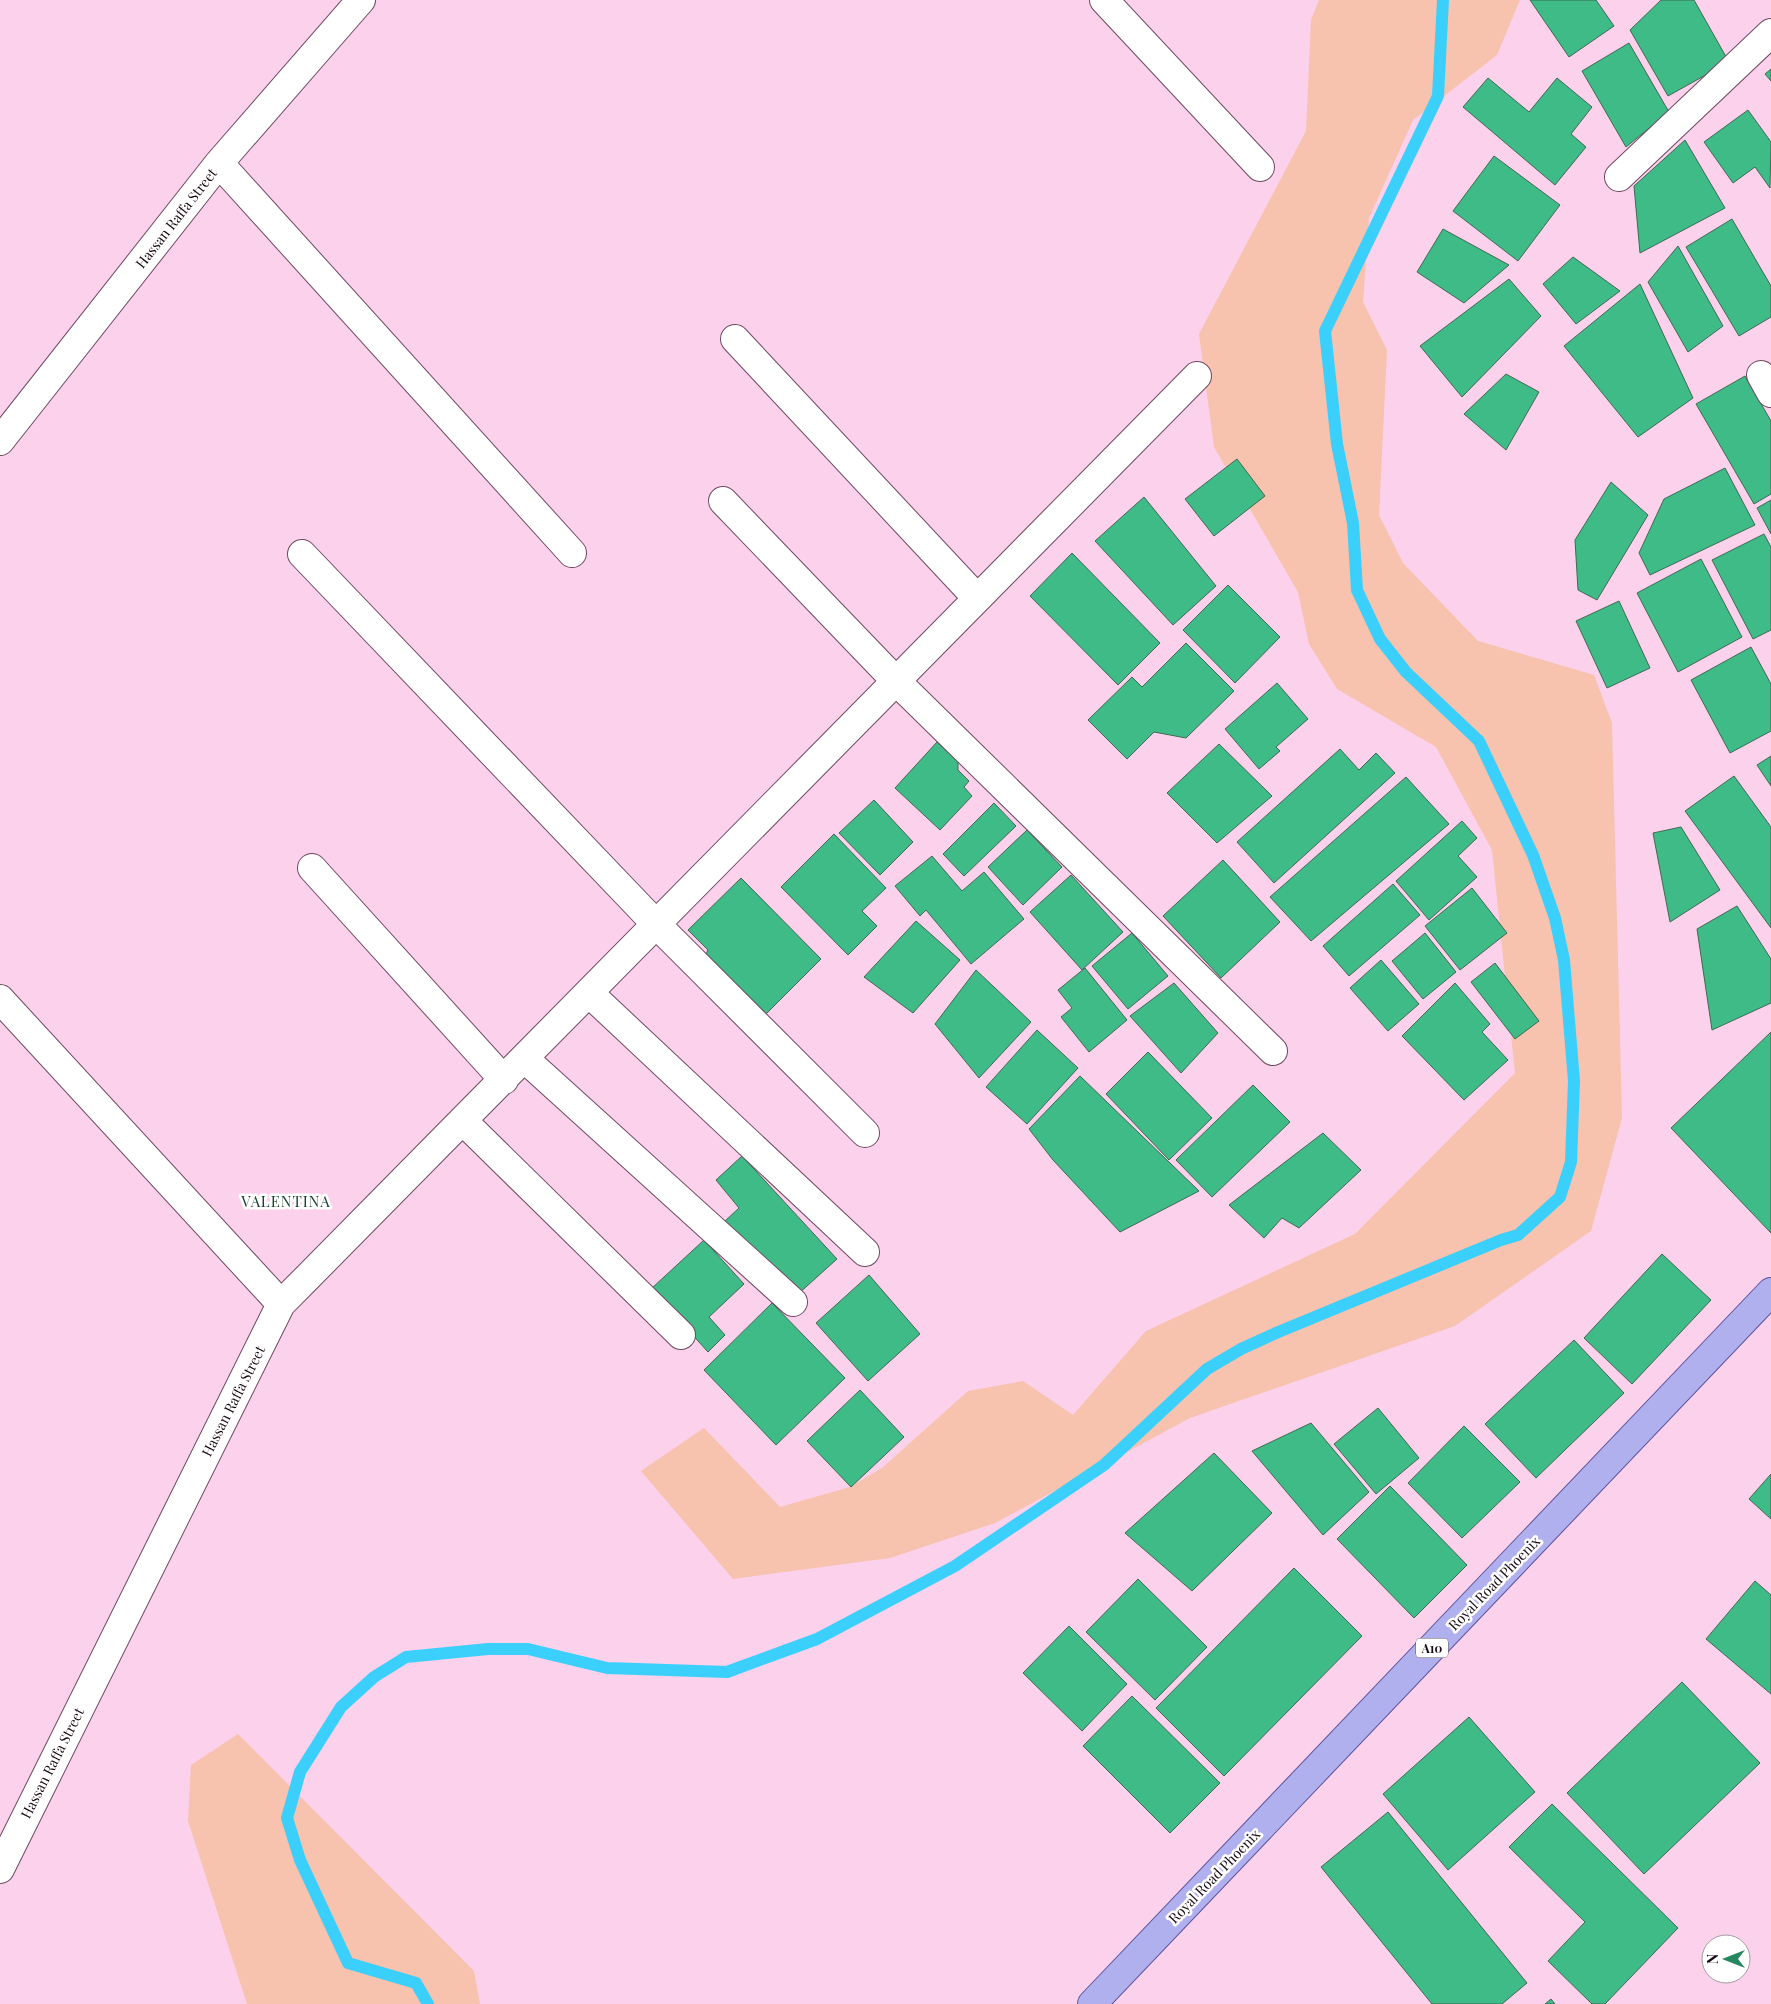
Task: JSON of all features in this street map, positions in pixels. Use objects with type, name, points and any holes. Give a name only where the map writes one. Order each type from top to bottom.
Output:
[{"type":"main road","name":"Royal Road Phoenix","points":[[1092,2004],[1771,1292]]},
{"type":"street","name":"Hassan Raffa Street","points":[[0,441],[219,164],[360,0]]},
{"type":"street","points":[[1104,0],[1260,167]]},
{"type":"street","points":[[1619,177],[1771,33]]},
{"type":"street","points":[[219,164],[572,553]]},
{"type":"street","points":[[735,339],[976,597]]},
{"type":"street","name":"Hassan Raffa Street","points":[[0,1869],[281,1304],[525,1060],[894,679],[1197,376]]},
{"type":"street","points":[[723,501],[894,679],[1273,1051]]},
{"type":"street","points":[[302,554],[656,924],[865,1133]]},
{"type":"street","points":[[312,868],[504,1080]]},
{"type":"street","points":[[589,993],[865,1252]]},
{"type":"street","points":[[0,999],[281,1304]]},
{"type":"street","points":[[525,1060],[793,1302]]},
{"type":"street","points":[[463,1122],[681,1335]]},
{"type":"shaded area","points":[[1319,0],[1520,0],[1497,55],[1413,120],[1369,218],[1363,302],[1387,350],[1379,515],[1403,563],[1478,641],[1594,675],[1612,723],[1622,1118],[1591,1231],[1455,1326],[1190,1418],[995,1523],[890,1558],[733,1579],[641,1471],[704,1428],[780,1507],[850,1487],[882,1468],[968,1391],[1023,1381],[1073,1415],[1146,1331],[1355,1234],[1515,1073],[1492,850],[1436,747],[1337,689],[1309,644],[1298,592],[1214,447],[1199,334],[1306,131],[1311,20]]},
{"type":"shaded area","points":[[238,1734],[474,1971],[480,2004],[247,2004],[188,1821],[191,1765]]},
{"type":"building","points":[[1530,0],[1596,0],[1614,26],[1569,57]]},
{"type":"building","points":[[1661,0],[1694,0],[1729,62],[1668,96],[1630,30]]},
{"type":"building","points":[[1629,43],[1669,112],[1626,147],[1582,71]]},
{"type":"building","points":[[1771,69],[1771,81],[1765,74]]},
{"type":"building","points":[[1488,78],[1529,112],[1557,78],[1592,107],[1571,134],[1586,147],[1555,185],[1463,107]]},
{"type":"building","points":[[1748,110],[1771,142],[1770,188],[1755,167],[1733,183],[1704,142]]},
{"type":"building","points":[[1685,140],[1725,208],[1640,253],[1634,186]]},
{"type":"building","points":[[1494,156],[1560,205],[1518,261],[1453,211]]},
{"type":"building","points":[[1732,219],[1771,286],[1771,317],[1739,336],[1686,247]]},
{"type":"building","points":[[1443,229],[1509,265],[1464,303],[1417,272]]},
{"type":"building","points":[[1678,246],[1723,326],[1688,352],[1648,282]]},
{"type":"building","points":[[1573,257],[1620,291],[1576,324],[1543,284]]},
{"type":"building","points":[[1509,279],[1541,316],[1462,397],[1420,346]]},
{"type":"building","points":[[1640,284],[1693,398],[1638,437],[1564,346]]},
{"type":"building","points":[[1506,374],[1539,392],[1506,450],[1464,414]]},
{"type":"building","points":[[1745,376],[1771,421],[1771,494],[1754,504],[1696,404]]},
{"type":"building","points":[[1237,459],[1265,496],[1214,536],[1185,499]]},
{"type":"building","points":[[1725,468],[1755,525],[1650,575],[1639,553],[1664,499]]},
{"type":"building","points":[[1611,482],[1648,515],[1597,600],[1578,590],[1575,540]]},
{"type":"building","points":[[1144,497],[1216,586],[1173,625],[1095,541]]},
{"type":"building","points":[[1771,500],[1771,534],[1757,508]]},
{"type":"building","points":[[1764,534],[1771,547],[1771,630],[1753,639],[1712,560]]},
{"type":"building","points":[[1072,553],[1160,643],[1118,685],[1030,596]]},
{"type":"building","points":[[1701,559],[1742,637],[1678,672],[1637,593]]},
{"type":"building","points":[[1228,585],[1280,637],[1235,683],[1183,630]]},
{"type":"building","points":[[1619,601],[1650,668],[1607,688],[1576,621]]},
{"type":"building","points":[[1186,643],[1234,691],[1186,738],[1154,732],[1127,759],[1088,720],[1132,677],[1142,687]]},
{"type":"building","points":[[1751,647],[1771,684],[1771,731],[1730,753],[1691,680]]},
{"type":"building","points":[[1277,683],[1308,719],[1276,747],[1280,751],[1259,769],[1225,729]]},
{"type":"building","points":[[937,742],[958,761],[958,770],[969,781],[964,787],[972,796],[940,830],[895,788]]},
{"type":"building","points":[[1219,744],[1272,796],[1217,843],[1167,793]]},
{"type":"building","points":[[1340,749],[1359,770],[1376,753],[1395,773],[1274,883],[1237,842]]},
{"type":"building","points":[[1771,756],[1771,786],[1757,765]]},
{"type":"building","points":[[1734,776],[1771,827],[1771,928],[1685,811]]},
{"type":"building","points":[[1406,777],[1449,824],[1311,941],[1270,897]]},
{"type":"building","points":[[874,800],[913,842],[880,875],[839,833]]},
{"type":"building","points":[[994,803],[1016,826],[964,876],[943,854]]},
{"type":"building","points":[[1462,821],[1477,838],[1458,856],[1477,877],[1429,920],[1396,881]]},
{"type":"building","points":[[1681,827],[1720,890],[1670,922],[1653,833]]},
{"type":"building","points":[[1027,830],[1062,867],[1023,905],[988,867]]},
{"type":"building","points":[[834,834],[886,888],[862,911],[877,926],[848,955],[781,887]]},
{"type":"building","points":[[932,856],[962,891],[984,872],[1024,919],[971,964],[926,910],[920,916],[895,886]]},
{"type":"building","points":[[1223,860],[1280,922],[1221,978],[1163,916]]},
{"type":"building","points":[[1071,875],[1123,932],[1082,970],[1030,912]]},
{"type":"building","points":[[741,878],[821,959],[760,1020],[702,962],[708,950],[688,930]]},
{"type":"building","points":[[1393,884],[1420,915],[1349,976],[1323,946]]},
{"type":"building","points":[[1472,888],[1507,933],[1460,970],[1425,926]]},
{"type":"building","points":[[1737,906],[1771,959],[1771,1003],[1712,1030],[1697,929]]},
{"type":"building","points":[[916,921],[960,960],[913,1013],[864,977]]},
{"type":"building","points":[[1132,933],[1168,976],[1128,1009],[1092,966]]},
{"type":"building","points":[[1425,933],[1456,972],[1423,999],[1392,961]]},
{"type":"building","points":[[1381,960],[1419,1004],[1388,1031],[1350,988]]},
{"type":"building","points":[[1495,963],[1539,1021],[1515,1039],[1471,982]]},
{"type":"building","points":[[1085,968],[1127,1020],[1089,1052],[1061,1017],[1072,1008],[1058,990]]},
{"type":"building","points":[[976,970],[1031,1022],[979,1078],[935,1024]]},
{"type":"building","points":[[1174,983],[1218,1033],[1181,1073],[1130,1016]]},
{"type":"building","points":[[1455,983],[1490,1024],[1482,1032],[1508,1060],[1464,1100],[1402,1036]]},
{"type":"building","points":[[1037,1030],[1078,1068],[1027,1124],[986,1087]]},
{"type":"building","points":[[1771,1032],[1771,1233],[1671,1128]]},
{"type":"building","points":[[1148,1052],[1212,1118],[1169,1160],[1106,1094]]},
{"type":"building","points":[[1080,1076],[1199,1191],[1120,1232],[1053,1160],[1029,1129]]},
{"type":"building","points":[[1253,1085],[1290,1122],[1212,1197],[1176,1160]]},
{"type":"building","points":[[1323,1133],[1361,1170],[1299,1228],[1282,1218],[1264,1238],[1229,1205]]},
{"type":"building","points":[[742,1156],[837,1259],[797,1295],[725,1221],[739,1208],[716,1180]]},
{"type":"building","points":[[704,1240],[744,1284],[709,1317],[725,1335],[708,1352],[651,1289]]},
{"type":"building","points":[[1662,1254],[1711,1300],[1632,1384],[1584,1338]]},
{"type":"building","points":[[869,1275],[920,1334],[868,1381],[816,1323]]},
{"type":"building","points":[[772,1303],[845,1378],[776,1445],[704,1370]]},
{"type":"building","points":[[1574,1340],[1624,1393],[1536,1478],[1485,1424]]},
{"type":"building","points":[[860,1390],[904,1437],[851,1487],[807,1441]]},
{"type":"building","points":[[1378,1408],[1419,1458],[1376,1494],[1334,1444]]},
{"type":"building","points":[[1311,1423],[1369,1492],[1323,1535],[1252,1451]]},
{"type":"building","points":[[1464,1426],[1520,1482],[1462,1538],[1408,1483]]},
{"type":"building","points":[[1214,1453],[1272,1513],[1192,1591],[1125,1533]]},
{"type":"building","points":[[1771,1474],[1771,1519],[1749,1499]]},
{"type":"building","points":[[1390,1486],[1467,1565],[1414,1618],[1337,1539]]},
{"type":"building","points":[[1294,1568],[1362,1636],[1224,1776],[1156,1708]]},
{"type":"building","points":[[1138,1579],[1207,1647],[1155,1700],[1086,1632]]},
{"type":"building","points":[[1755,1581],[1771,1595],[1771,1694],[1706,1639]]},
{"type":"building","points":[[1069,1626],[1127,1684],[1082,1731],[1023,1673]]},
{"type":"building","points":[[1682,1682],[1760,1763],[1644,1874],[1567,1793]]},
{"type":"building","points":[[1132,1696],[1220,1783],[1170,1833],[1083,1746]]},
{"type":"building","points":[[1469,1717],[1535,1792],[1448,1870],[1383,1794]]},
{"type":"building","points":[[1552,1804],[1678,1928],[1605,2004],[1592,2004],[1548,1961],[1585,1922],[1509,1847]]},
{"type":"building","points":[[1388,1812],[1527,1983],[1502,2004],[1432,2004],[1321,1867]]},
{"type":"building","points":[[1551,1999],[1555,2004],[1545,2004]]},
{"type":"waterway","points":[[428,2004],[416,1983],[348,1963],[300,1860],[287,1818],[300,1772],[341,1707],[374,1677],[406,1657],[488,1649],[528,1649],[607,1668],[727,1672],[817,1639],[955,1566],[1104,1465],[1207,1369],[1241,1349],[1276,1333],[1501,1240],[1518,1235],[1560,1197],[1571,1162],[1574,1081],[1564,960],[1555,918],[1533,855],[1479,741],[1406,672],[1380,639],[1357,590],[1353,523],[1337,444],[1325,331],[1438,96],[1443,0]]},
{"type":"district","name":"VALENTINA","points":[[286,1201]]}]
